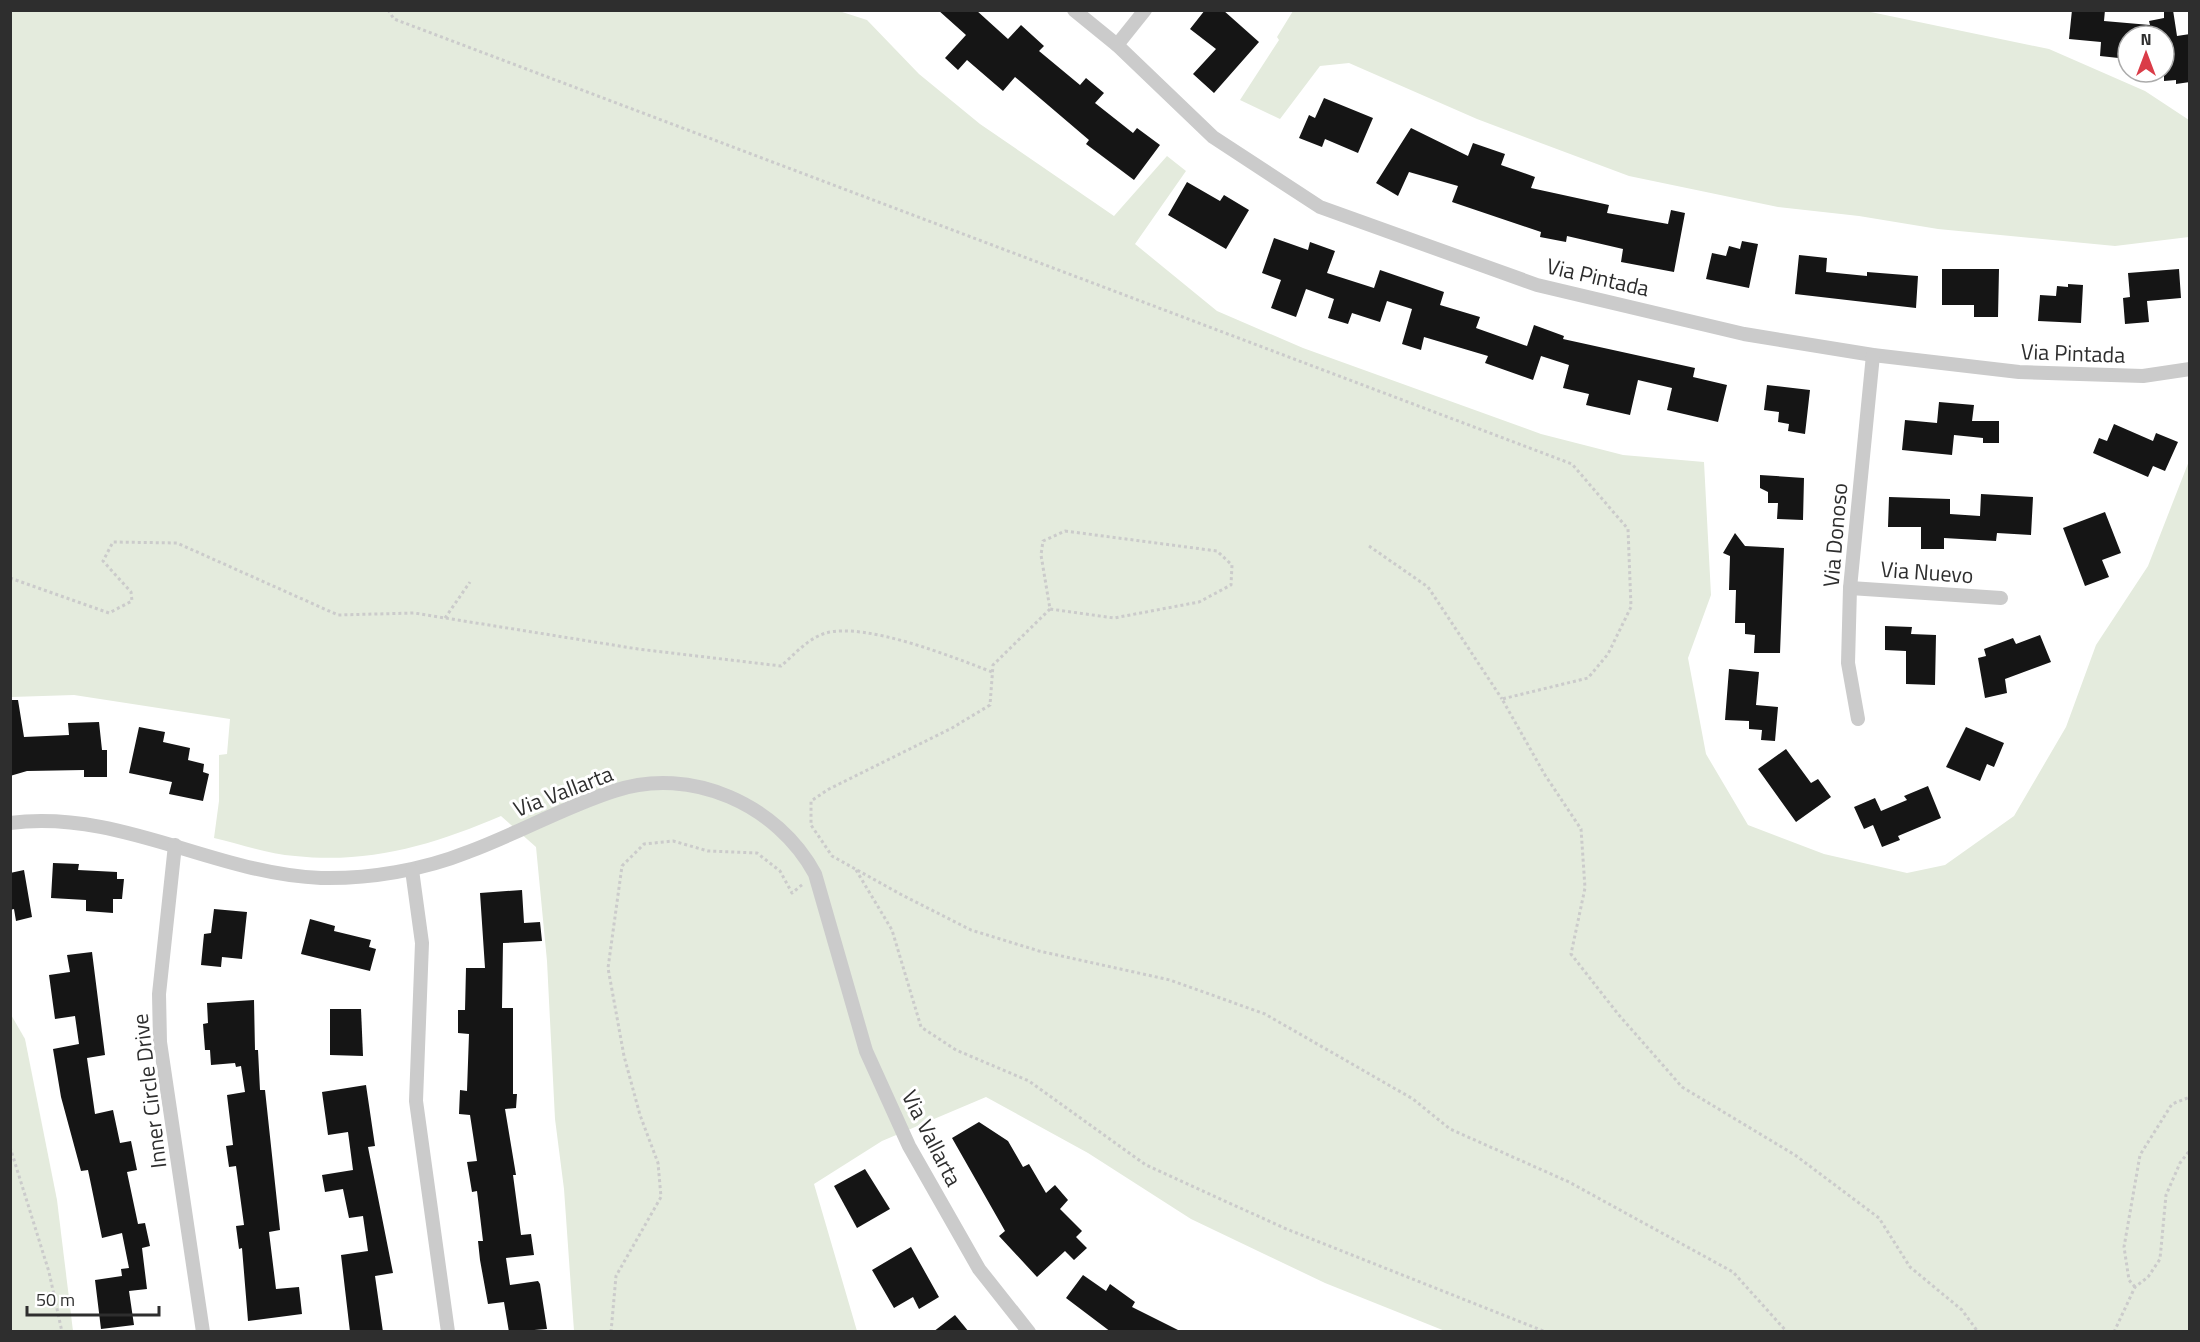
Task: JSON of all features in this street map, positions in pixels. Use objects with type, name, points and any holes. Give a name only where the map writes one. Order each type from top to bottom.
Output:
[{"type":"street","name":"Via Pintada","points":[[1074,10],[1117,45],[1213,137],[1320,207],[1537,285],[1744,334],[1873,355],[2019,372],[2143,376],[2190,369]]},
{"type":"street","points":[[1117,45],[1145,10]]},
{"type":"street","name":"Via Donoso","points":[[1858,719],[1848,663],[1850,588],[1873,355]]},
{"type":"street","name":"Via Nuevo","points":[[1850,588],[2001,598]]},
{"type":"street","name":"Via Vallarta","points":[[10,823],[54,821],[99,825],[260,869],[312,877],[412,870],[467,853],[615,790],[662,784],[727,795],[756,809],[783,830],[805,854],[815,874],[866,1051],[909,1146],[979,1269],[1029,1332]]},
{"type":"street","name":"Inner Circle Drive","points":[[175,844],[159,994],[160,1042],[203,1332]]},
{"type":"street","points":[[412,870],[422,943],[416,1101],[448,1332]]},
{"type":"path","points":[[388,10],[394,19],[1572,464],[1628,530],[1631,607],[1608,654],[1588,678],[1502,699]]},
{"type":"path","points":[[1065,531],[1217,551],[1232,565],[1231,585],[1199,602],[1114,618],[1050,609],[1041,555],[1043,542],[1065,531]]},
{"type":"path","points":[[10,578],[109,614],[132,601],[131,592],[103,561],[113,542],[177,543],[338,615],[414,613],[638,649],[781,666],[805,644],[826,633],[860,632],[937,651],[992,672]]},
{"type":"path","points":[[1369,546],[1428,587],[1502,699],[1545,775],[1581,829],[1586,888],[1571,954],[1618,1014],[1682,1087],[1796,1155],[1879,1218],[1910,1268],[1962,1310],[1978,1332]]},
{"type":"path","points":[[445,618],[470,582]]},
{"type":"path","points":[[1050,609],[993,665],[990,705],[952,728],[830,789],[811,801],[811,825],[836,858],[971,930],[1039,951],[1170,980],[1265,1014],[1413,1099],[1450,1129],[1569,1182],[1733,1272],[1787,1332]]},
{"type":"path","points":[[611,1332],[616,1276],[661,1197],[658,1163],[640,1115],[624,1056],[608,968],[622,866],[644,844],[673,841],[708,851],[757,853],[780,871],[792,893],[836,858]]},
{"type":"path","points":[[855,868],[892,930],[921,1027],[956,1050],[1029,1081],[1146,1165],[1284,1228],[1546,1332]]},
{"type":"path","points":[[2190,915],[2190,923]]},
{"type":"path","points":[[2135,1287],[2129,1280],[2124,1247],[2140,1155],[2172,1104],[2190,1097]]},
{"type":"path","points":[[10,1147],[49,1272],[62,1332]]},
{"type":"path","points":[[2114,1332],[2135,1287],[2148,1277],[2160,1259],[2166,1194],[2180,1163],[2190,1150]]},
{"type":"shaded area","points":[[10,11],[839,11],[867,20],[919,74],[980,124],[1114,216],[1167,156],[1186,171],[1135,244],[1217,311],[1303,348],[1541,434],[1623,455],[1704,462],[1711,595],[1688,658],[1706,754],[1748,825],[1824,854],[1907,873],[1945,865],[2014,816],[2066,727],[2096,645],[2148,566],[2189,461],[2189,1331],[1445,1331],[1325,1283],[1191,1219],[1088,1153],[986,1097],[882,1141],[814,1184],[857,1331],[574,1331],[564,1189],[555,1119],[547,961],[536,847],[501,816],[426,844],[375,855],[349,857],[323,858],[285,855],[214,838],[219,801],[219,755],[227,754],[230,719],[74,695],[11,697]]},
{"type":"shaded area","points":[[1293,11],[1866,11],[2049,49],[2116,78],[2116,84],[2129,84],[2145,91],[2189,120],[2189,237],[2115,246],[1938,229],[1859,216],[1778,207],[1629,176],[1477,119],[1349,63],[1320,66],[1280,119],[1240,100],[1279,40],[1277,37]]},
{"type":"shaded area","points":[[10,1013],[25,1039],[57,1200],[73,1331],[11,1331]]},
{"type":"building","points":[[938,10],[976,10],[1008,39],[1021,25],[1044,46],[1039,51],[1080,85],[1086,78],[1104,93],[1095,103],[1133,133],[1137,128],[1160,145],[1134,180],[1086,144],[1089,140],[1015,77],[1003,91],[967,60],[958,70],[945,58],[966,35]]},
{"type":"building","points":[[1205,10],[1223,10],[1259,42],[1214,93],[1193,74],[1216,49],[1190,29]]},
{"type":"building","points":[[2072,10],[2105,10],[2104,21],[2138,24],[2116,24],[2116,58],[2100,56],[2101,42],[2069,39]]},
{"type":"building","points":[[2164,10],[2173,10],[2175,24],[2150,24],[2149,21],[2164,18]]},
{"type":"building","points":[[2176,30],[2177,36],[2190,34],[2190,82],[2176,84]]},
{"type":"building","points":[[1324,98],[1373,118],[1358,153],[1325,139],[1322,147],[1299,138],[1309,115],[1315,118]]},
{"type":"building","points":[[1411,128],[1468,156],[1473,143],[1505,154],[1501,165],[1535,177],[1531,188],[1609,205],[1607,213],[1668,224],[1671,210],[1685,213],[1674,272],[1621,262],[1623,249],[1567,236],[1566,242],[1540,237],[1541,232],[1452,202],[1458,186],[1409,172],[1398,196],[1376,183]]},
{"type":"building","points":[[1187,182],[1220,201],[1224,195],[1249,210],[1226,249],[1168,215]]},
{"type":"building","points":[[1274,238],[1308,250],[1310,242],[1335,251],[1327,273],[1374,288],[1380,270],[1444,292],[1440,305],[1480,317],[1476,328],[1527,346],[1534,325],[1564,336],[1563,339],[1695,368],[1693,377],[1727,385],[1718,422],[1667,410],[1672,388],[1638,380],[1630,415],[1586,405],[1589,394],[1563,388],[1569,365],[1541,356],[1533,380],[1485,363],[1488,356],[1424,337],[1421,350],[1402,344],[1412,309],[1387,301],[1380,322],[1352,313],[1348,324],[1328,318],[1334,299],[1306,289],[1296,317],[1271,308],[1281,280],[1262,273]]},
{"type":"building","points":[[1742,241],[1758,244],[1749,288],[1706,279],[1712,253],[1726,256],[1729,246],[1740,249]]},
{"type":"building","points":[[1799,255],[1827,258],[1826,272],[1867,276],[1867,272],[1918,276],[1916,308],[1795,294]]},
{"type":"building","points":[[1942,269],[1999,269],[1998,317],[1974,317],[1974,305],[1942,305]]},
{"type":"building","points":[[2179,269],[2181,298],[2147,301],[2149,322],[2125,324],[2123,298],[2130,297],[2128,273]]},
{"type":"building","points":[[2068,284],[2083,285],[2081,323],[2038,321],[2040,295],[2056,296],[2057,286],[2068,287]]},
{"type":"building","points":[[1767,385],[1810,390],[1805,434],[1788,431],[1789,424],[1778,422],[1779,412],[1764,410]]},
{"type":"building","points":[[1939,402],[1974,405],[1972,421],[1999,421],[1999,443],[1983,443],[1983,438],[1954,435],[1952,455],[1902,450],[1905,420],[1937,423]]},
{"type":"building","points":[[2114,424],[2153,441],[2156,433],[2178,442],[2165,471],[2153,466],[2148,477],[2093,453],[2099,438],[2107,441]]},
{"type":"building","points":[[1760,475],[1804,478],[1803,520],[1777,519],[1778,503],[1768,503],[1768,492],[1760,488]]},
{"type":"building","points":[[1981,494],[2033,497],[2031,535],[1997,533],[1996,541],[1944,538],[1944,549],[1921,549],[1921,527],[1888,527],[1889,497],[1950,499],[1950,514],[1980,516]]},
{"type":"building","points":[[2105,512],[2121,553],[2102,560],[2109,577],[2085,586],[2063,528]]},
{"type":"building","points":[[1735,533],[1745,546],[1784,548],[1780,653],[1754,653],[1755,635],[1745,634],[1745,623],[1735,623],[1736,590],[1729,590],[1730,556],[1723,553]]},
{"type":"building","points":[[1885,626],[1912,627],[1911,634],[1936,635],[1935,685],[1906,684],[1906,651],[1885,650]]},
{"type":"building","points":[[2040,635],[2051,662],[2005,679],[2007,693],[1985,698],[1978,658],[1986,656],[1984,649],[2013,638],[2016,644]]},
{"type":"building","points":[[1729,669],[1759,672],[1756,705],[1778,707],[1775,741],[1761,740],[1762,730],[1749,729],[1749,721],[1725,720]]},
{"type":"building","points":[[10,700],[18,700],[24,737],[69,735],[68,723],[99,722],[102,750],[107,750],[107,777],[84,777],[84,770],[27,771],[10,776]]},
{"type":"building","points":[[139,727],[165,732],[163,742],[190,748],[188,760],[204,764],[203,772],[209,774],[203,801],[169,794],[172,782],[129,773]]},
{"type":"building","points":[[1966,727],[2004,743],[1994,767],[1987,764],[1980,781],[1946,767]]},
{"type":"building","points":[[1786,749],[1811,783],[1818,779],[1831,797],[1796,822],[1758,769]]},
{"type":"building","points":[[1928,786],[1941,818],[1898,836],[1900,840],[1882,847],[1873,825],[1864,829],[1854,807],[1875,798],[1881,811],[1907,800],[1904,796]]},
{"type":"building","points":[[53,863],[79,864],[78,870],[117,872],[117,879],[124,879],[122,899],[113,899],[113,913],[86,911],[86,900],[51,898]]},
{"type":"building","points":[[24,870],[32,917],[16,921],[14,909],[10,910],[10,873]]},
{"type":"building","points":[[522,890],[524,923],[540,922],[542,941],[503,943],[502,1008],[513,1008],[513,1094],[517,1094],[516,1108],[505,1109],[516,1175],[513,1175],[521,1235],[531,1234],[534,1255],[506,1258],[510,1285],[538,1281],[540,1284],[547,1329],[509,1332],[504,1302],[488,1304],[480,1260],[478,1241],[483,1241],[477,1191],[472,1192],[467,1162],[477,1161],[470,1115],[459,1114],[460,1090],[467,1091],[469,1034],[458,1033],[458,1010],[465,1010],[466,968],[485,968],[480,893]]},
{"type":"building","points":[[214,909],[247,912],[242,959],[222,957],[221,967],[201,965],[204,934],[211,933]]},
{"type":"building","points":[[310,919],[335,926],[334,931],[371,940],[369,947],[376,949],[370,971],[301,954]]},
{"type":"building","points":[[92,952],[105,1055],[87,1058],[95,1114],[113,1110],[120,1143],[131,1141],[137,1170],[127,1172],[138,1224],[145,1223],[150,1246],[142,1248],[147,1289],[129,1291],[134,1325],[101,1329],[95,1280],[122,1276],[121,1269],[129,1268],[122,1233],[102,1238],[88,1170],[81,1171],[61,1097],[53,1049],[79,1044],[75,1016],[55,1019],[49,975],[70,972],[67,955]]},
{"type":"building","points":[[254,1000],[255,1050],[258,1050],[260,1090],[265,1090],[280,1230],[269,1232],[276,1289],[299,1287],[302,1314],[248,1321],[242,1248],[239,1249],[236,1226],[244,1225],[236,1166],[229,1167],[226,1146],[233,1145],[227,1095],[245,1092],[241,1066],[236,1067],[235,1063],[211,1065],[210,1050],[205,1050],[203,1024],[208,1023],[207,1003]]},
{"type":"building","points":[[330,1009],[361,1009],[363,1056],[330,1055]]},
{"type":"building","points":[[366,1085],[375,1146],[368,1147],[393,1273],[375,1276],[383,1332],[350,1332],[341,1255],[368,1251],[363,1216],[349,1218],[343,1189],[325,1192],[322,1175],[353,1170],[348,1132],[328,1135],[322,1092]]},
{"type":"building","points":[[979,1122],[1008,1141],[1023,1167],[1029,1164],[1046,1193],[1055,1185],[1068,1200],[1060,1209],[1082,1231],[1076,1237],[1087,1248],[1074,1260],[1065,1251],[1037,1277],[999,1236],[1005,1231],[952,1138]]},
{"type":"building","points":[[865,1169],[890,1209],[857,1228],[834,1186]]},
{"type":"building","points":[[911,1247],[939,1297],[919,1309],[913,1297],[894,1308],[872,1270]]},
{"type":"building","points":[[1083,1275],[1106,1291],[1110,1284],[1135,1302],[1132,1307],[1182,1332],[1111,1332],[1066,1298]]},
{"type":"building","points":[[955,1315],[969,1332],[933,1332]]}]
